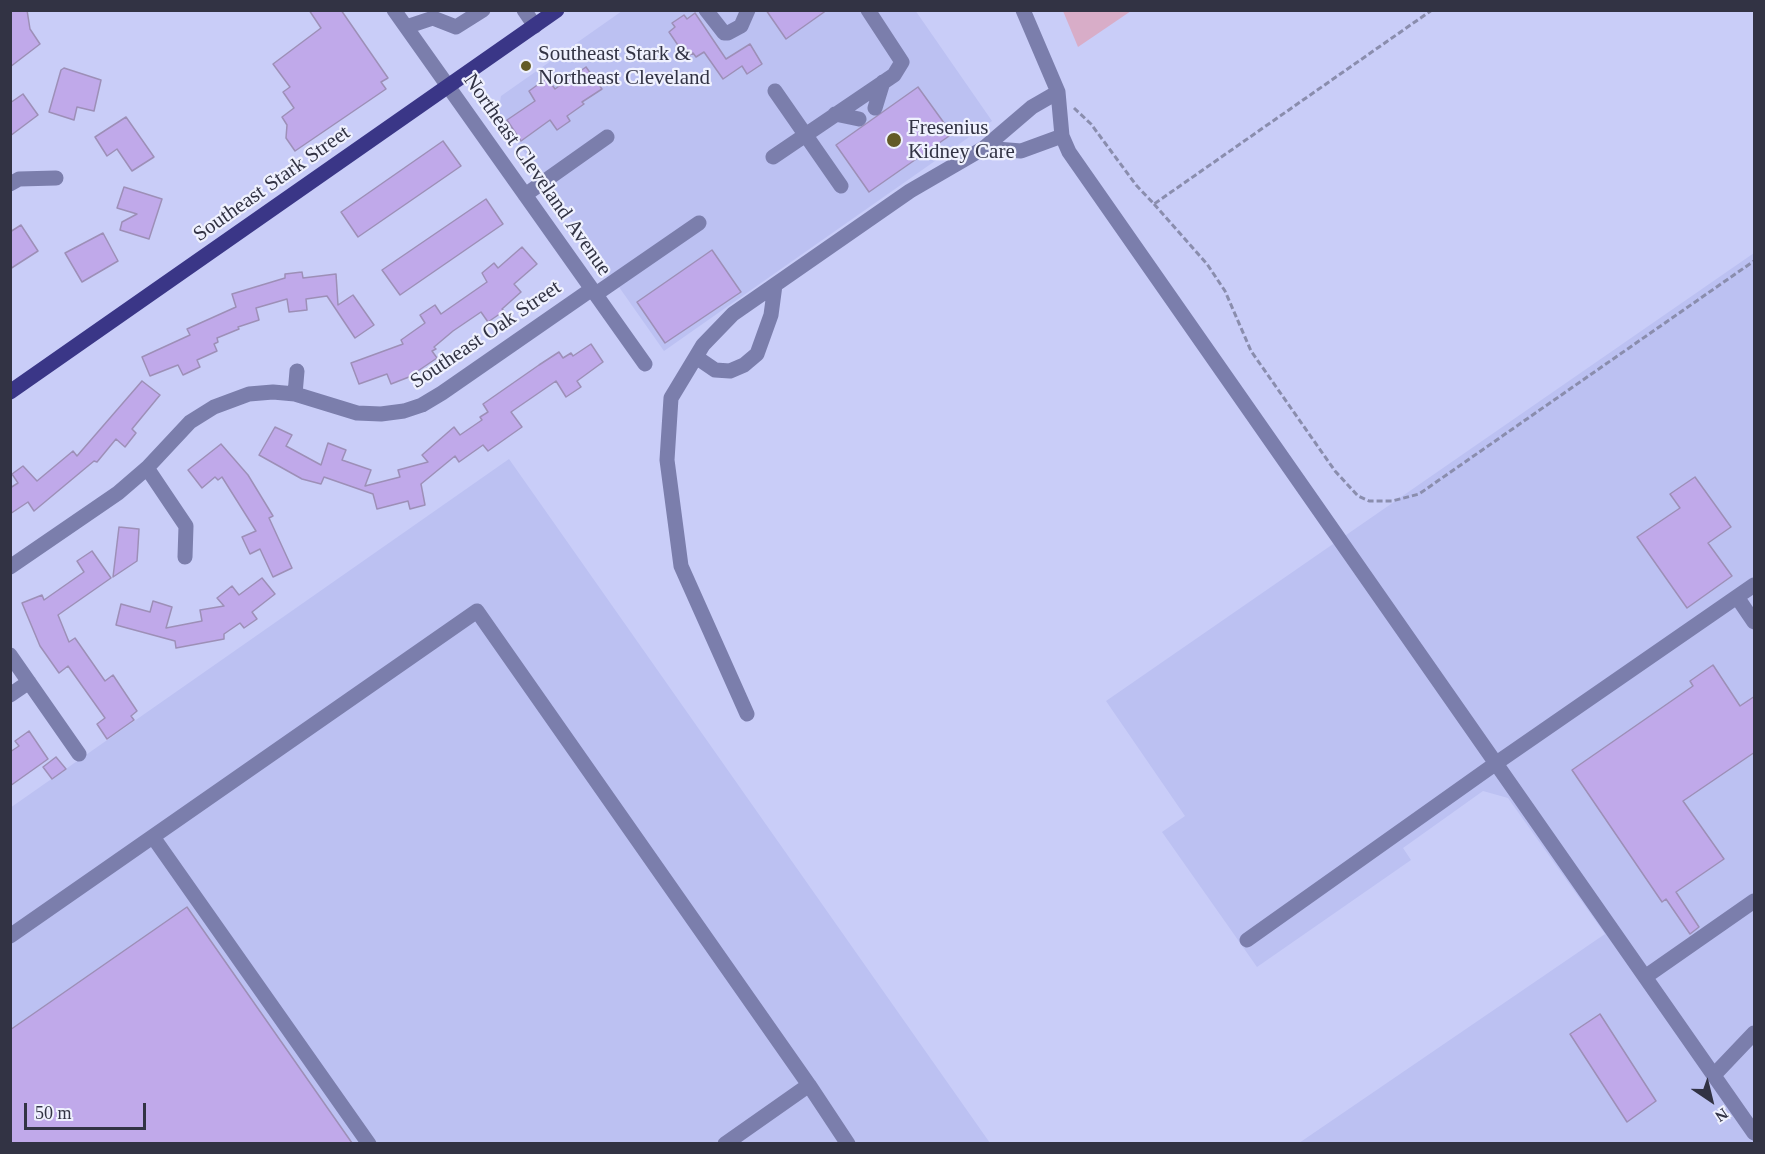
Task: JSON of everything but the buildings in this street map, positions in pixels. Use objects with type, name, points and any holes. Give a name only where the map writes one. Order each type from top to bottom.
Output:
[{"type":"main road","name":"Southeast Stark Street","points":[[10,392],[558,10]]},
{"type":"street","name":"Northeast Cleveland Avenue","points":[[394,10],[645,364]]},
{"type":"street","points":[[406,27],[433,18],[456,27],[483,10]]},
{"type":"street","points":[[524,10],[536,26]]},
{"type":"street","points":[[705,10],[724,33],[741,26],[747,10]]},
{"type":"street","points":[[773,157],[805,133],[894,75],[902,62],[868,10]]},
{"type":"street","points":[[1023,10],[1058,92],[1062,136],[1069,152],[1755,1133]]},
{"type":"street","points":[[874,108],[883,82]]},
{"type":"street","points":[[775,91],[841,186]]},
{"type":"street","points":[[747,714],[681,566],[668,449],[671,398],[703,345],[733,314],[910,191],[984,148],[1032,107],[1058,92]]},
{"type":"street","points":[[835,114],[859,119]]},
{"type":"street","points":[[525,195],[607,136]]},
{"type":"street","points":[[984,148],[1021,151],[1062,136]]},
{"type":"street","points":[[10,184],[19,179],[56,178]]},
{"type":"street","name":"Southeast Oak Street","points":[[10,567],[118,493],[147,468],[190,422],[214,407],[249,394],[295,394],[357,413],[381,414],[422,405],[699,223]]},
{"type":"street","points":[[696,357],[715,370],[730,371],[751,360],[757,354],[771,315],[776,285]]},
{"type":"street","points":[[295,394],[297,371]]},
{"type":"street","points":[[147,468],[186,526],[185,557]]},
{"type":"street","points":[[1247,940],[1495,764],[1755,585]]},
{"type":"street","points":[[1737,597],[1755,622]]},
{"type":"street","points":[[10,936],[477,611],[848,1143]]},
{"type":"street","points":[[10,655],[79,754]]},
{"type":"street","points":[[10,695],[29,682]]},
{"type":"street","points":[[153,837],[369,1143]]},
{"type":"street","points":[[1645,977],[1755,901]]},
{"type":"street","points":[[1714,1075],[1755,1033]]},
{"type":"street","points":[[726,1143],[809,1085]]},
{"type":"path","points":[[1154,204],[1432,10]]},
{"type":"path","points":[[1058,92],[1091,124],[1136,185],[1219,282],[1251,351],[1335,471],[1358,496],[1369,501],[1392,501],[1419,494],[1755,261]]},
{"type":"shaded area","points":[[915,10],[992,121],[664,351],[498,115],[501,96],[622,11]]},
{"type":"shaded area","points":[[1063,11],[1131,11],[1078,47]]},
{"type":"shaded area","points":[[1754,253],[1754,1143],[1299,1143],[1605,934],[1508,798],[1483,791],[1403,848],[1411,860],[1257,967],[1162,832],[1185,816],[1106,701]]},
{"type":"shaded area","points":[[509,459],[990,1143],[11,1143],[10,808]]},
{"type":"place","name":"Southeast Stark & Northeast Cleveland","points":[[526,66]]},
{"type":"place","name":"Fresenius Kidney Care","points":[[894,140]]}]
